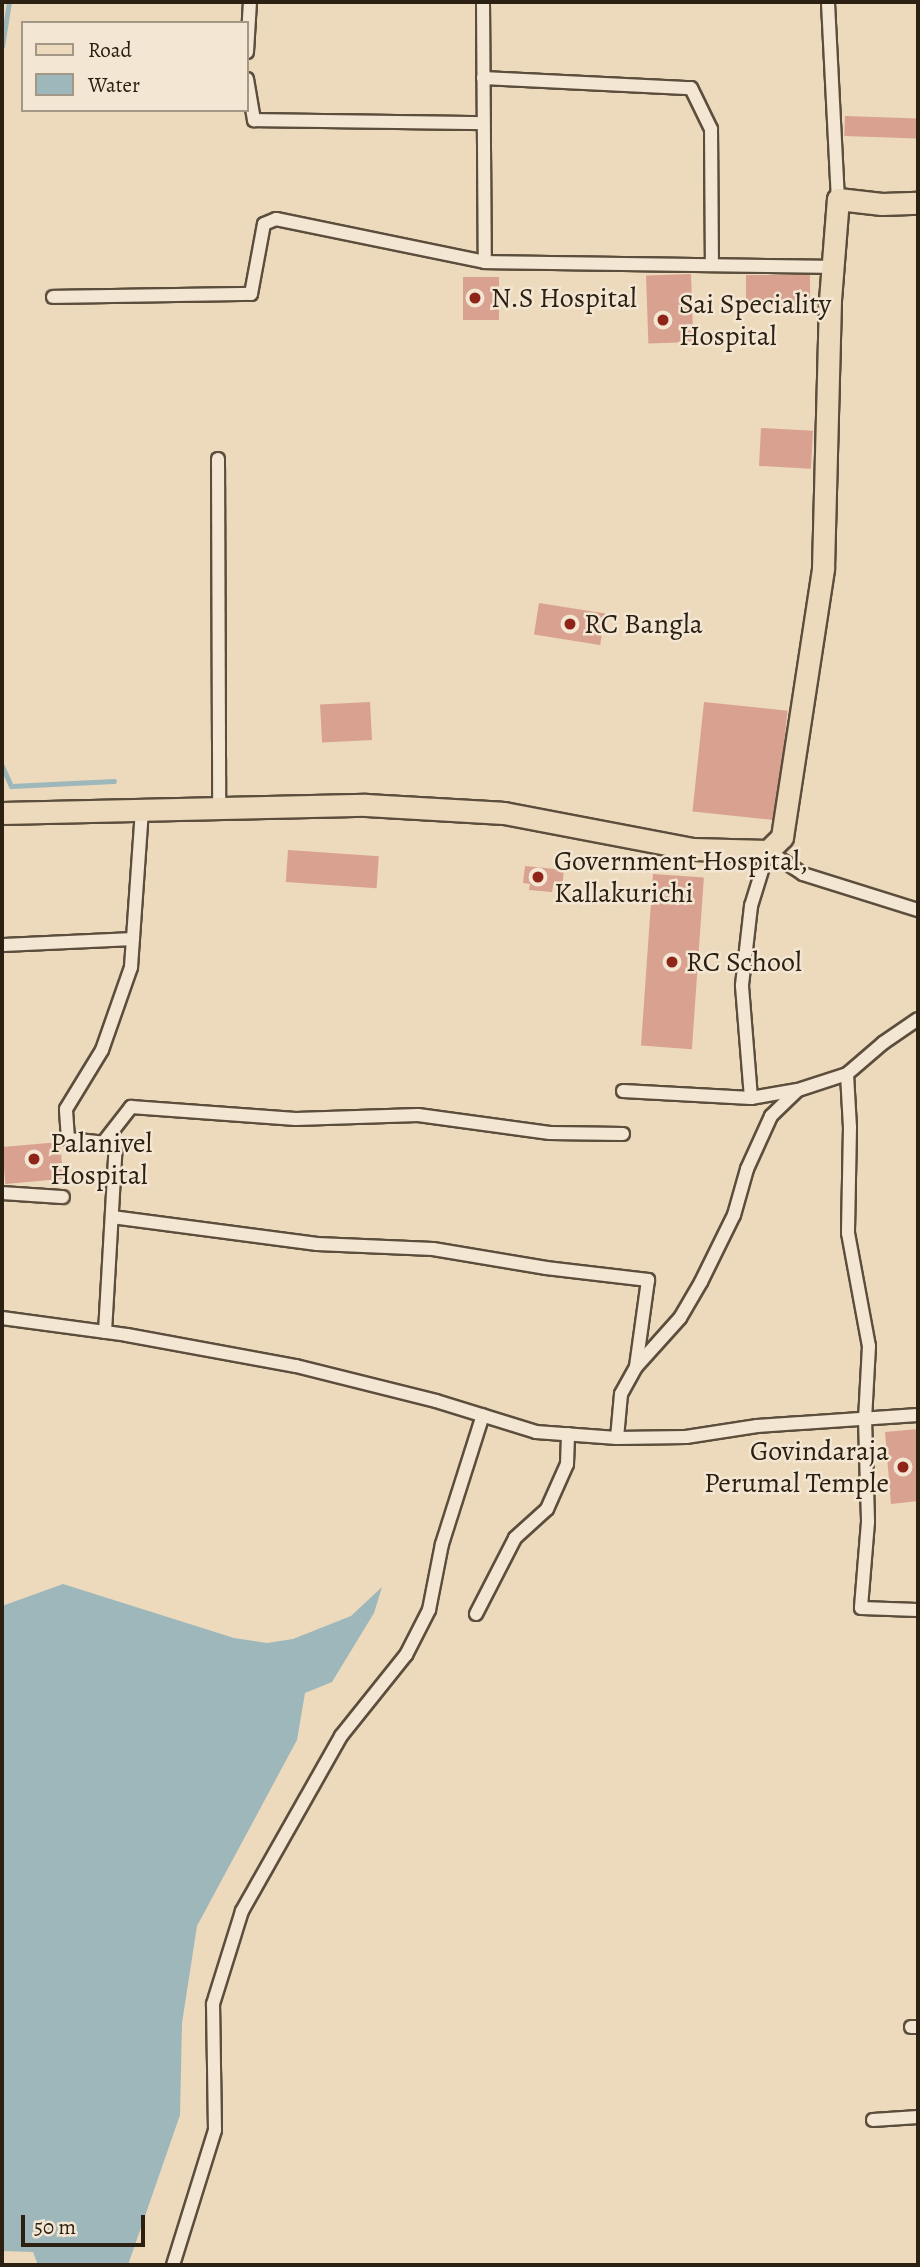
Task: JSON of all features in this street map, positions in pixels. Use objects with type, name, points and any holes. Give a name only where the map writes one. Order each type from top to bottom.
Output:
[{"type":"main road","points":[[2,813],[366,805],[504,813],[693,849],[768,851],[782,837],[822,568],[838,199],[882,204],[918,203]]},
{"type":"street","points":[[248,35],[250,2]]},
{"type":"street","points":[[483,2],[485,262]]},
{"type":"street","points":[[828,4],[838,199]]},
{"type":"street","points":[[483,78],[691,88],[711,129],[712,265]]},
{"type":"street","points":[[248,85],[254,120],[483,123]]},
{"type":"street","points":[[53,297],[251,294],[264,224],[276,219],[485,262],[833,267]]},
{"type":"street","points":[[218,458],[219,808]]},
{"type":"street","points":[[104,1332],[116,1144],[68,1139],[66,1110],[102,1050],[131,967],[142,810]]},
{"type":"street","points":[[751,1098],[742,985],[751,906],[768,851],[803,874],[918,910]]},
{"type":"street","points":[[2,945],[133,939]]},
{"type":"street","points":[[623,1091],[751,1098],[798,1090],[847,1073],[883,1043],[918,1020]]},
{"type":"street","points":[[847,1073],[850,1127],[848,1233],[869,1346],[865,1419],[868,1522],[861,1608],[918,1610]]},
{"type":"street","points":[[617,1438],[621,1394],[636,1367],[680,1318],[701,1282],[734,1215],[747,1169],[771,1116],[798,1090]]},
{"type":"street","points":[[103,1143],[131,1107],[296,1119],[418,1115],[550,1133],[623,1134]]},
{"type":"street","points":[[2,1193],[63,1197]]},
{"type":"street","points":[[112,1217],[317,1244],[433,1249],[546,1268],[648,1280],[636,1367]]},
{"type":"street","points":[[2,1318],[104,1332],[296,1366],[483,1415],[537,1432],[617,1438],[686,1437],[757,1426],[918,1415]]},
{"type":"street","points":[[173,2265],[215,2130],[213,2004],[242,1911],[341,1736],[406,1655],[429,1611],[442,1544],[483,1415]]},
{"type":"street","points":[[476,1614],[515,1538],[547,1509],[567,1464],[568,1434]]},
{"type":"street","points":[[873,2120],[918,2117]]},
{"type":"water","points":[[63,1584],[234,1638],[267,1643],[293,1639],[351,1616],[382,1587],[374,1613],[332,1682],[305,1693],[297,1740],[197,1926],[182,2023],[180,2115],[128,2265],[38,2265],[33,2252],[2,2251],[2,1606]]},
{"type":"building","points":[[845,116],[918,119],[917,139],[844,136]]},
{"type":"building","points":[[691,274],[693,342],[648,344],[646,276]]},
{"type":"building","points":[[746,275],[810,275],[810,307],[746,307]]},
{"type":"building","points":[[463,277],[499,277],[499,320],[463,320]]},
{"type":"building","points":[[761,428],[813,431],[811,469],[759,466]]},
{"type":"building","name":"RC Bangla","points":[[539,603],[605,613],[600,645],[534,635]]},
{"type":"building","points":[[370,702],[372,740],[322,743],[320,705]]},
{"type":"building","points":[[704,702],[788,711],[776,820],[693,811]]},
{"type":"building","points":[[288,850],[379,856],[377,888],[286,882]]},
{"type":"building","points":[[525,866],[564,870],[562,887],[553,886],[552,892],[529,890],[530,884],[523,883]]},
{"type":"building","name":"RC School","points":[[653,874],[704,878],[692,1049],[641,1046]]},
{"type":"building","points":[[60,1142],[63,1179],[5,1184],[2,1147]]},
{"type":"building","name":"Govindaraja Perumal Temple","points":[[918,1429],[918,1501],[891,1504],[885,1432]]},
{"type":"waterway","points":[[2,46],[9,2]]},
{"type":"waterway","points":[[2,766],[11,786],[114,781]]},
{"type":"place","name":"N.S Hospital","points":[[475,298]]},
{"type":"place","name":"Sai Speciality Hospital","points":[[663,320]]},
{"type":"place","name":"RC Bangla","points":[[570,624]]},
{"type":"place","name":"Government Hospital, Kallakurichi","points":[[538,877]]},
{"type":"place","name":"RC School","points":[[672,962]]},
{"type":"place","name":"Palanivel Hospital","points":[[34,1159]]},
{"type":"place","name":"Govindaraja Perumal Temple","points":[[903,1467]]}]
